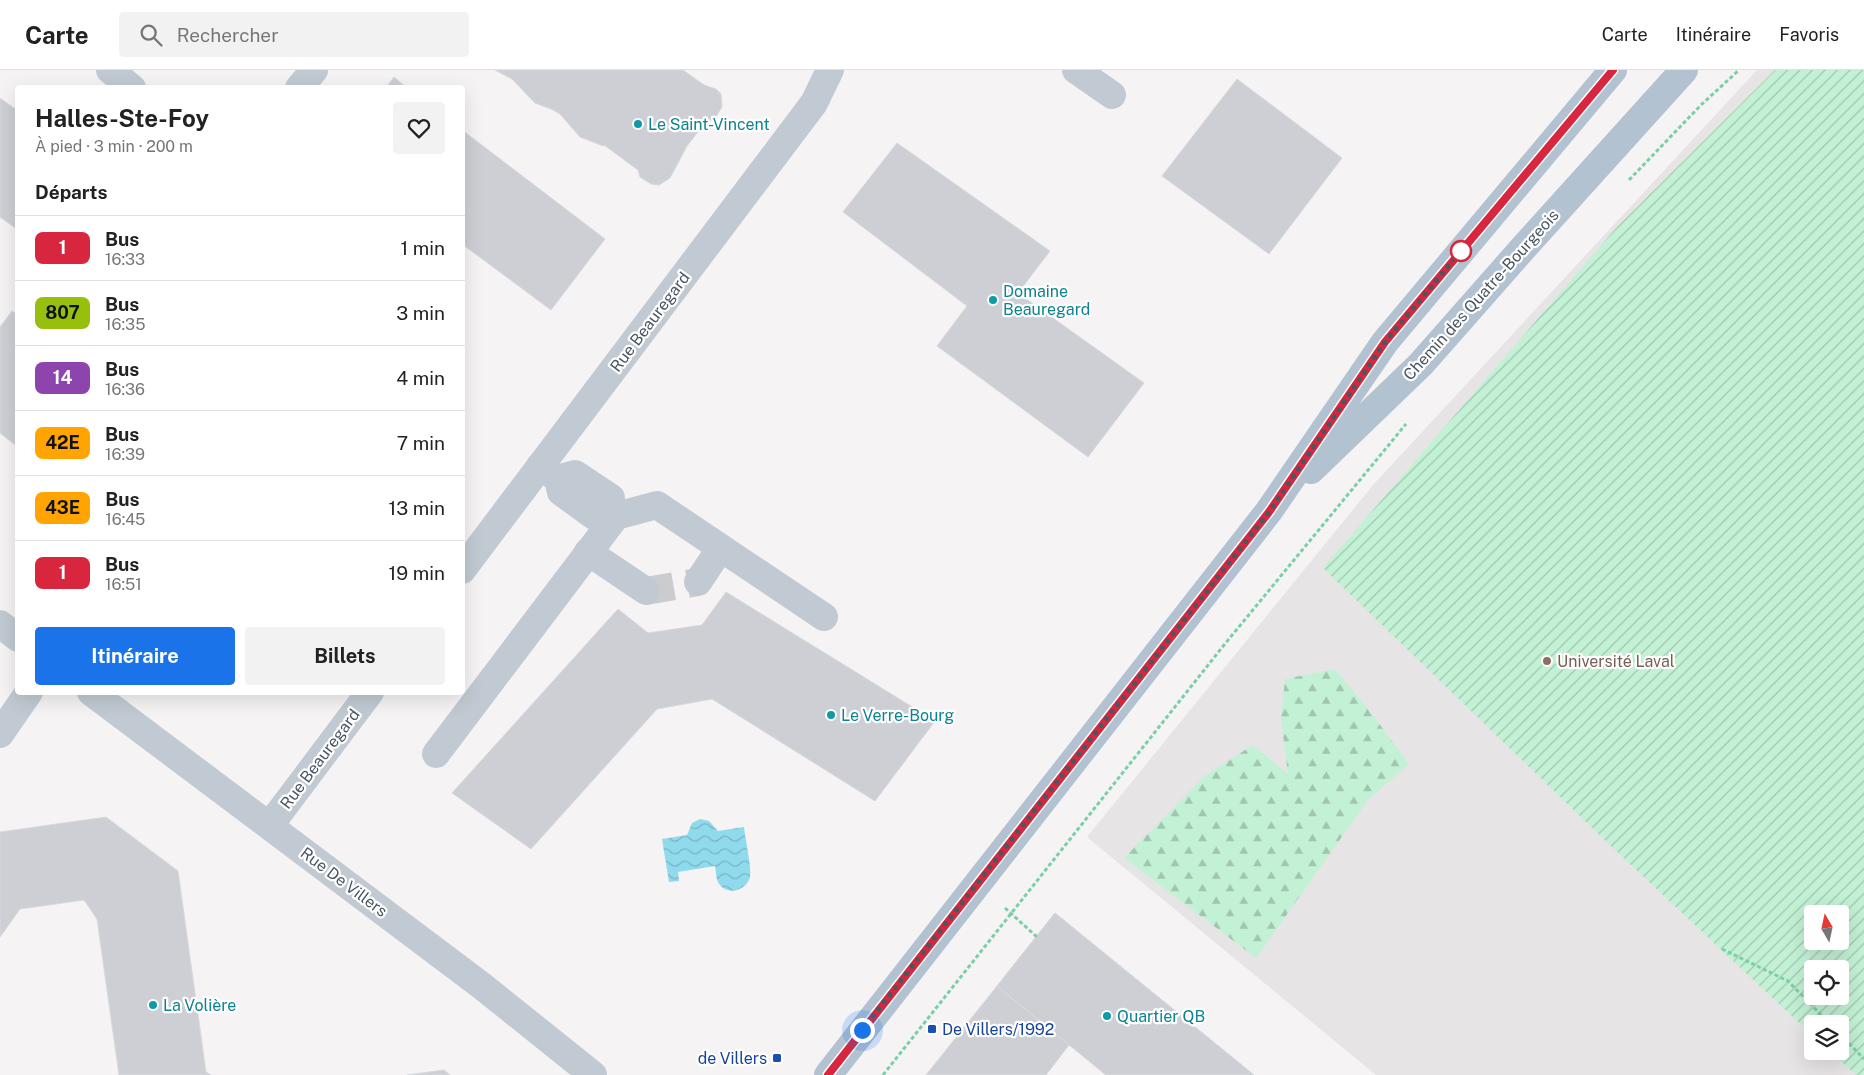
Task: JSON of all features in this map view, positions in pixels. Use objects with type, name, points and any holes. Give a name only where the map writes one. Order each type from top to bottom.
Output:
[{"type":"main road","name":"Chemin des Quatre-Bourgeois","points":[[828,1075],[1269,512],[1385,342],[1613,70]]},
{"type":"main road","name":"Chemin des Quatre-Bourgeois","points":[[1269,512],[1421,364],[1674,73]]},
{"type":"street","points":[[110,70],[128,85]]},
{"type":"street","points":[[302,85],[314,70]]},
{"type":"street","name":"Rue Beauregard","points":[[465,567],[549,473],[814,103],[830,70]]},
{"type":"street","points":[[1076,70],[1112,94]]},
{"type":"street","points":[[549,473],[561,492],[594,516],[657,505],[824,617]]},
{"type":"street","points":[[436,754],[588,552],[613,514]]},
{"type":"street","points":[[698,582],[720,549]]},
{"type":"street","points":[[588,552],[646,591]]},
{"type":"street","points":[[0,624],[15,636]]},
{"type":"street","points":[[0,734],[27,695]]},
{"type":"street","name":"Rue De Villers","points":[[95,695],[482,986],[594,1075]]},
{"type":"street","name":"Rue Beauregard","points":[[270,825],[368,695]]},
{"type":"path","points":[[1628,181],[1701,105],[1739,70]]},
{"type":"path","points":[[883,1075],[1224,645],[1411,418]]},
{"type":"path","points":[[1005,908],[1013,913],[1037,937]]},
{"type":"path","points":[[1722,949],[1788,981],[1821,1015]]},
{"type":"path","points":[[1849,1043],[1864,1059]]},
{"type":"shaded area","name":"Université Laval","points":[[1757,70],[1864,70],[1864,1075],[1376,1075],[1087,837],[1373,485]]},
{"type":"green space","points":[[1775,70],[1864,70],[1864,1075],[1856,1075],[1840,1060],[1849,1060],[1849,1015],[1804,1015],[1804,1027],[1613,848],[1323,568],[1616,228]]},
{"type":"green space","points":[[1335,669],[1372,714],[1409,764],[1368,800],[1256,958],[1124,858],[1206,775],[1253,745],[1288,774],[1281,719],[1285,679]]},
{"type":"water","points":[[700,819],[709,821],[718,831],[744,827],[750,877],[748,882],[740,889],[730,891],[721,886],[717,880],[715,866],[678,872],[679,881],[669,882],[662,839],[687,835],[692,823]]},
{"type":"building","name":"Le Saint-Vincent","points":[[495,70],[683,70],[704,85],[716,89],[721,94],[722,107],[717,115],[697,133],[687,146],[670,178],[659,185],[651,184],[640,177],[638,170],[604,145],[580,137],[560,114],[535,103],[512,79]]},
{"type":"building","points":[[394,77],[403,85],[388,85]]},
{"type":"building","points":[[1237,79],[1342,158],[1269,254],[1162,176]]},
{"type":"building","points":[[0,98],[15,109],[15,228],[0,217]]},
{"type":"building","points":[[465,132],[605,239],[551,310],[465,246]]},
{"type":"building","name":"Domaine Beauregard","points":[[897,143],[1050,251],[1018,293],[1144,383],[1088,457],[937,346],[967,306],[843,212]]},
{"type":"building","points":[[12,311],[15,313],[15,445],[0,433],[0,327]]},
{"type":"building","name":"Le Verre-Bourg","points":[[726,592],[935,721],[875,801],[712,699],[657,709],[531,849],[452,793],[618,609],[648,633],[702,625]]},
{"type":"building","name":"La Volière","points":[[106,817],[178,871],[206,1072],[211,1075],[119,1075],[97,919],[84,900],[20,909],[0,937],[0,832]]},
{"type":"building","name":"Quartier QB","points":[[1055,913],[1254,1075],[1106,1075],[997,986]]},
{"type":"building","name":"Quartier QB","points":[[1055,913],[1254,1075],[1106,1075],[997,986]]},
{"type":"building","points":[[997,986],[1069,1045],[1046,1075],[926,1075]]},
{"type":"building","points":[[444,1070],[450,1075],[407,1075]]},
{"type":"tunnel","points":[[646,591],[698,582]]},
{"type":"bus line","name":"1","points":[[828,1075],[1269,512],[1385,342],[1613,70]]},
{"type":"place","name":"Le Saint-Vincent","points":[[638,124]]},
{"type":"place","name":"Domaine Beauregard","points":[[993,300]]},
{"type":"place","name":"Université Laval","points":[[1547,661]]},
{"type":"place","name":"Le Verre-Bourg","points":[[831,715]]},
{"type":"place","name":"La Volière","points":[[153,1005]]},
{"type":"place","name":"Quartier QB","points":[[1107,1016]]},
{"type":"place","name":"De Villers/1992","points":[[932,1029]]},
{"type":"place","name":"de Villers","points":[[777,1058]]},
{"type":"route","points":[[862,1030],[1269,512],[1385,342],[1461,251]]}]
